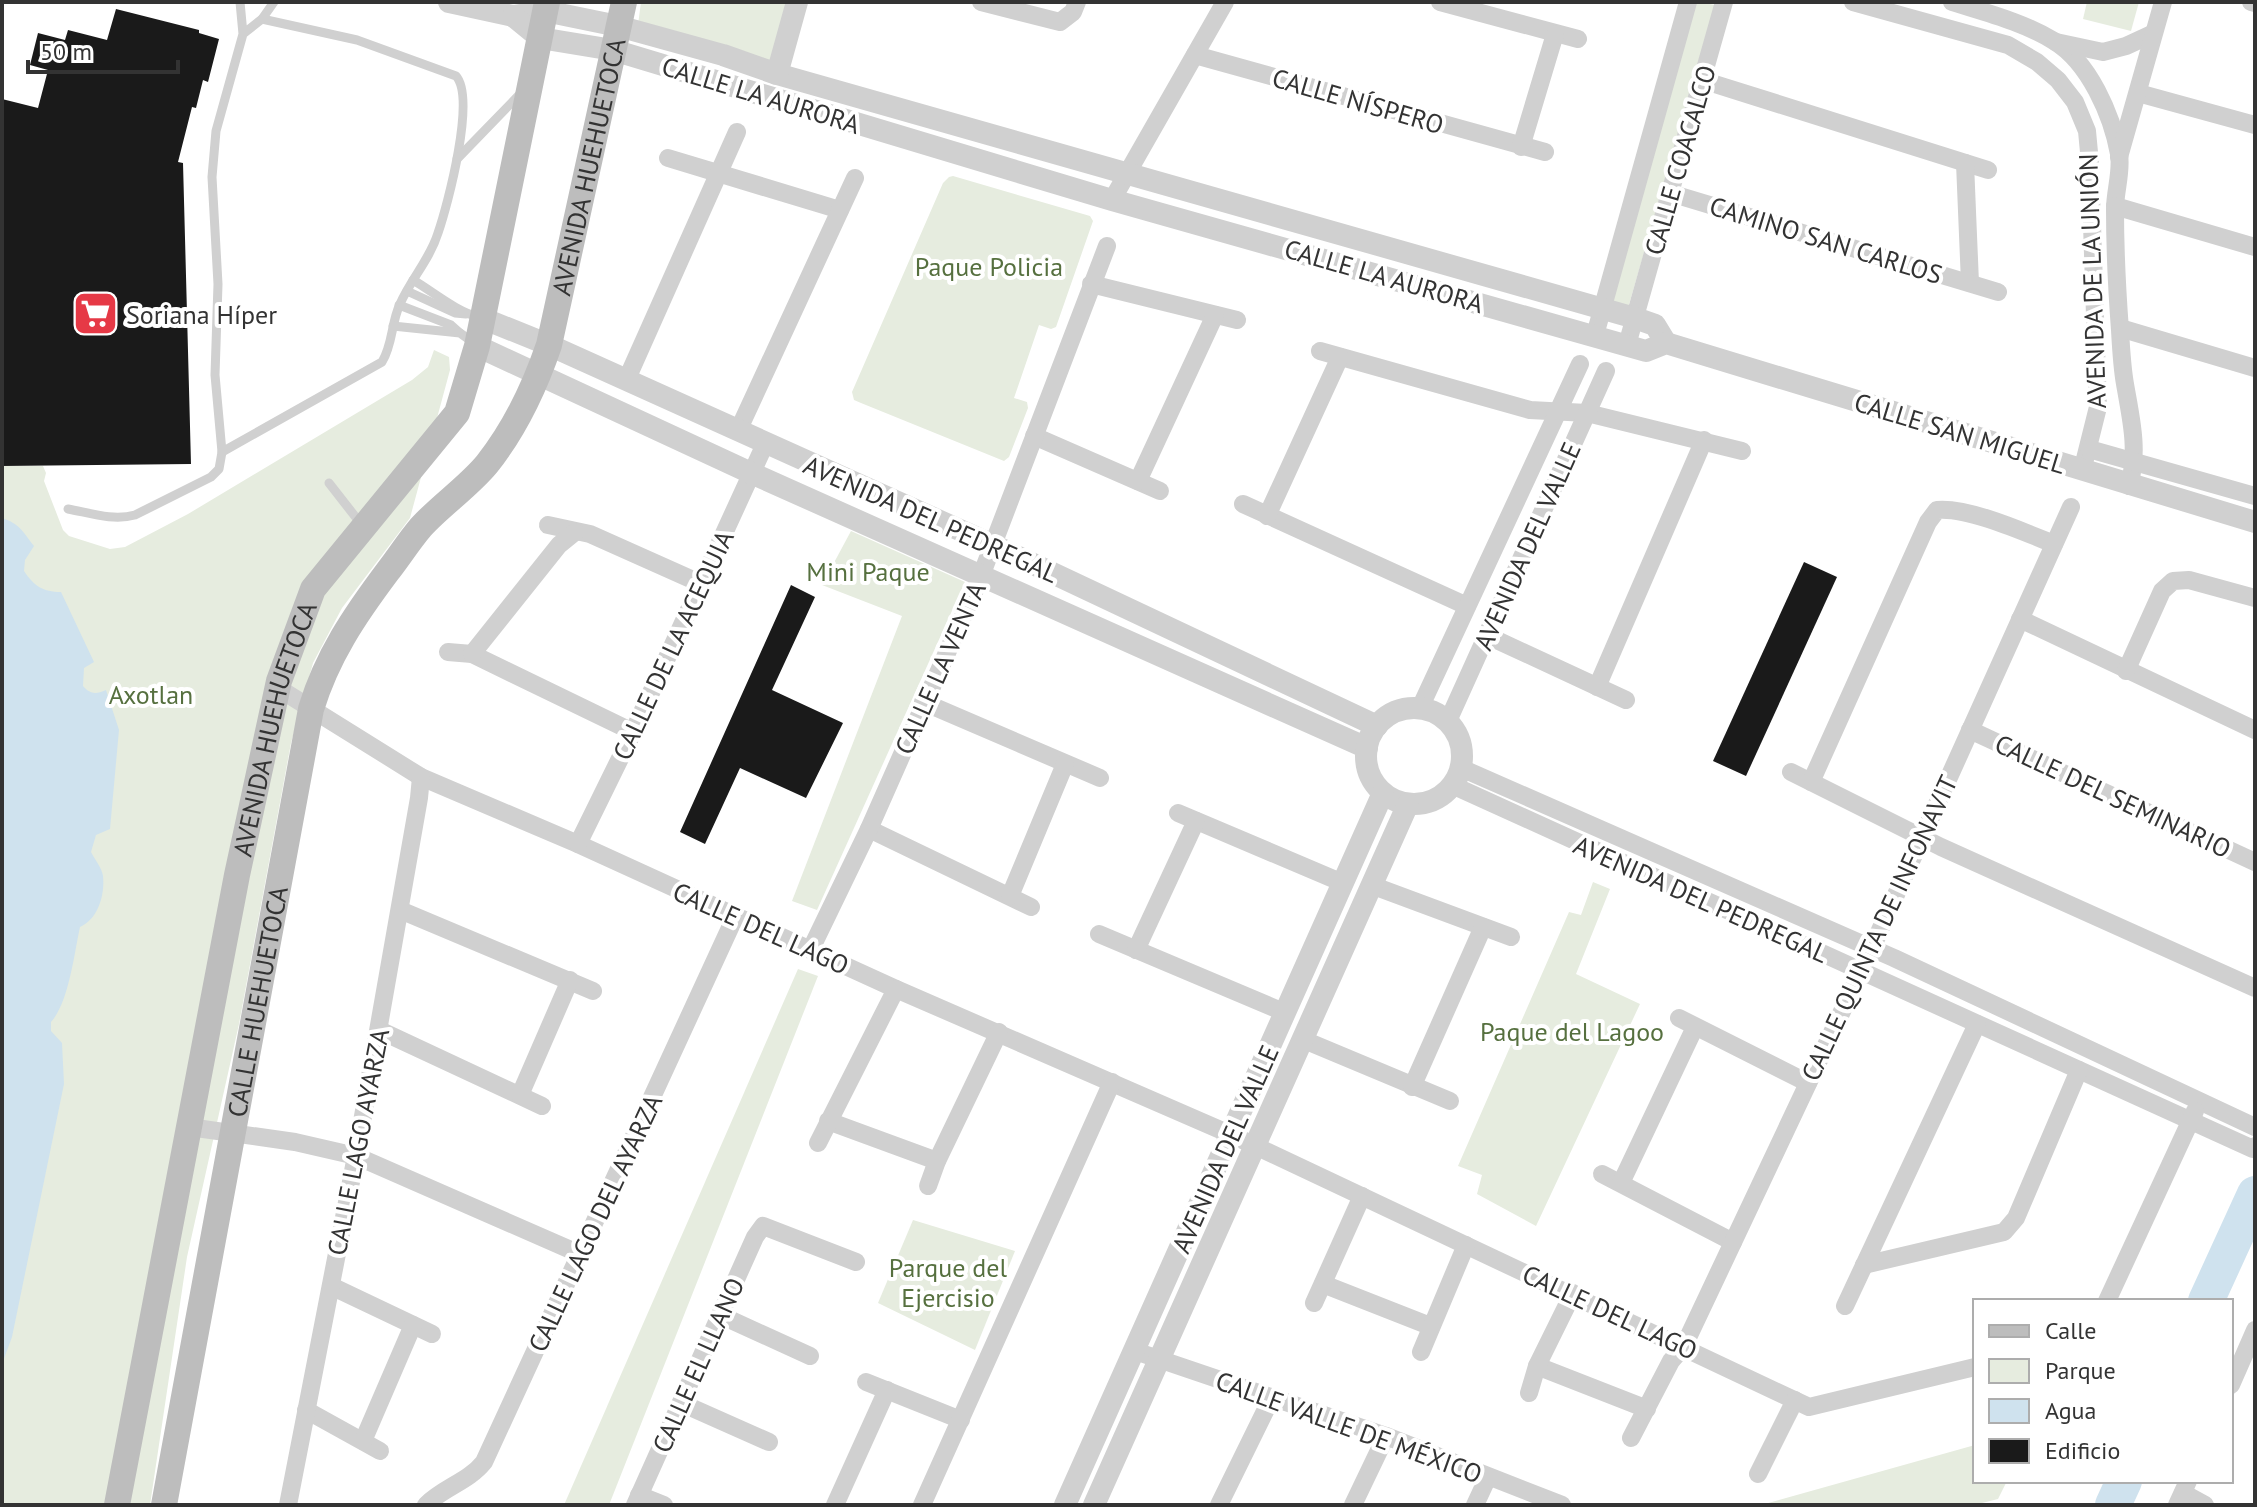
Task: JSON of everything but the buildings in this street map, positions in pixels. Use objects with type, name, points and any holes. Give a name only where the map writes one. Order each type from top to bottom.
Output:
[{"type":"main road","name":"AVENIDA HUEHUETOCA","points":[[117,1505],[237,875],[278,688],[313,589],[457,413],[468,340],[532,82],[546,6]]},
{"type":"main road","name":"AVENIDA HUEHUETOCA","points":[[420,528],[486,466],[502,443],[539,373],[549,345],[618,26]]},
{"type":"main road","name":"CALLE HUEHUETOCA","points":[[164,1505],[311,709],[334,649],[420,528]]},
{"type":"street","points":[[449,2],[513,16]]},
{"type":"street","points":[[777,74],[797,2]]},
{"type":"street","points":[[981,2],[1060,22],[1073,12],[1077,2]]},
{"type":"street","points":[[1112,200],[1225,2]]},
{"type":"street","points":[[1440,2],[1578,39]]},
{"type":"street","name":"CALLE COACALCO","points":[[1595,335],[1688,2]]},
{"type":"street","name":"CALLE COACALCO","points":[[1627,345],[1724,2]]},
{"type":"street","name":"AVENIDA DE LA UNIÓN","points":[[1853,2],[2008,45],[2037,62],[2058,80],[2075,102],[2087,131],[2091,178],[2098,407],[2086,460]]},
{"type":"street","name":"AVENIDA DE LA UNIÓN","points":[[1952,2],[2017,23],[2056,42],[2079,64],[2109,118],[2119,157],[2115,206],[2120,328],[2124,381],[2134,438],[2134,463],[2129,486]]},
{"type":"street","points":[[2119,157],[2163,2]]},
{"type":"street","name":"CALLE LA AURORA","points":[[513,16],[546,6],[1635,318]]},
{"type":"street","name":"CALLE LA AURORA","points":[[513,16],[540,38],[618,26],[1112,200],[1627,345]]},
{"type":"street","points":[[1521,147],[1555,34]]},
{"type":"street","points":[[2056,42],[2103,52],[2152,34]]},
{"type":"street","name":"CALLE NÍSPERO","points":[[1195,55],[1545,152]]},
{"type":"street","points":[[1702,80],[1988,170]]},
{"type":"street","points":[[2138,93],[2255,125]]},
{"type":"street","points":[[626,381],[737,132]]},
{"type":"street","points":[[668,158],[840,210]]},
{"type":"street","name":"CAMINO SAN CARLOS","points":[[1670,193],[1970,283],[1965,163]]},
{"type":"street","points":[[738,431],[855,178]]},
{"type":"street","points":[[2115,206],[2255,247]]},
{"type":"street","name":"CALLE LA VENTA","points":[[811,949],[869,829],[981,576],[1107,246]]},
{"type":"street","points":[[1970,283],[1998,292]]},
{"type":"street","points":[[1091,284],[1237,320]]},
{"type":"street","points":[[1138,481],[1215,315]]},
{"type":"street","name":"AVENIDA DEL PEDREGAL","points":[[474,316],[549,345],[993,545],[1377,726]]},
{"type":"street","name":"CALLE SAN MIGUEL","points":[[1635,318],[1655,325],[1666,343]]},
{"type":"street","points":[[2120,328],[2255,368]]},
{"type":"street","name":"AVENIDA DEL PEDREGAL","points":[[468,340],[751,473],[1367,748]]},
{"type":"street","name":"CALLE SAN MIGUEL","points":[[1627,345],[1646,351],[1666,343],[2086,460],[2129,486],[2255,522]]},
{"type":"street","points":[[1320,351],[1530,410],[1587,413],[1742,451]]},
{"type":"street","points":[[1267,516],[1340,357]]},
{"type":"street","name":"AVENIDA DEL VALLE","points":[[1420,708],[1580,364]]},
{"type":"street","name":"AVENIDA DEL VALLE","points":[[1448,721],[1606,371]]},
{"type":"street","points":[[1034,436],[1160,491]]},
{"type":"street","points":[[1597,687],[1704,440]]},
{"type":"street","name":"CALLE DE LA ACEQUIA","points":[[578,844],[765,444]]},
{"type":"street","points":[[2086,460],[2134,463],[2255,496]]},
{"type":"street","points":[[1243,504],[1467,606]]},
{"type":"street","name":"CALLE QUINTA DE INFONAVIT","points":[[1631,1438],[1671,1361],[1684,1346],[1871,950],[2071,507]]},
{"type":"street","points":[[1811,782],[1928,522],[1937,510],[1951,509],[2054,544]]},
{"type":"street","points":[[548,525],[590,534],[702,584]]},
{"type":"street","points":[[472,654],[559,545],[575,532]]},
{"type":"street","points":[[2126,671],[2162,591],[2173,581],[2189,580],[2255,598]]},
{"type":"street","points":[[2020,619],[2255,730]]},
{"type":"street","points":[[1488,636],[1626,700]]},
{"type":"street","points":[[448,652],[472,654],[633,732]]},
{"type":"street","name":"CALLE DEL LAGO","points":[[278,688],[421,777],[1232,1135],[1573,1293],[1809,1407],[1973,1367]]},
{"type":"street","points":[[923,702],[1100,778]]},
{"type":"street","points":[[1420,708],[1435,712],[1448,721],[1461,743],[1457,776],[1431,802],[1408,804],[1383,793],[1369,772],[1367,748],[1377,726],[1396,712],[1420,708]]},
{"type":"street","name":"CALLE DEL SEMINARIO","points":[[1970,730],[2255,862]]},
{"type":"street","points":[[1010,896],[1065,764]]},
{"type":"street","points":[[1791,772],[1922,836],[2254,986]]},
{"type":"street","name":"AVENIDA DEL PEDREGAL","points":[[1457,776],[1871,950],[2255,1127]]},
{"type":"street","name":"AVENIDA DEL PEDREGAL","points":[[1457,776],[1861,971],[2253,1149],[2255,1146]]},
{"type":"street","name":"CALLE LAGO AYARZA","points":[[288,1505],[356,1156],[421,777]]},
{"type":"street","name":"AVENIDA DEL VALLE","points":[[1065,1505],[1383,793]]},
{"type":"street","name":"AVENIDA DEL VALLE","points":[[1094,1505],[1408,804]]},
{"type":"street","points":[[1178,813],[1343,883]]},
{"type":"street","points":[[1136,950],[1196,821]]},
{"type":"street","points":[[869,829],[1031,907]]},
{"type":"street","points":[[1371,885],[1511,937]]},
{"type":"street","points":[[400,910],[593,991]]},
{"type":"street","name":"CALLE LAGO DEL AYARZA","points":[[426,1505],[438,1492],[474,1475],[484,1462],[735,917]]},
{"type":"street","points":[[1412,1087],[1483,927]]},
{"type":"street","points":[[1099,934],[1286,1013]]},
{"type":"street","points":[[520,1095],[570,980]]},
{"type":"street","points":[[818,1143],[896,989]]},
{"type":"street","points":[[1621,1183],[1687,1022],[1808,1083]]},
{"type":"street","points":[[1845,1306],[1977,1024]]},
{"type":"street","points":[[379,1030],[542,1106]]},
{"type":"street","points":[[928,1186],[999,1032]]},
{"type":"street","points":[[1304,1040],[1450,1101]]},
{"type":"street","points":[[1864,1265],[2004,1232],[2016,1218],[2079,1070]]},
{"type":"street","points":[[922,1505],[1112,1082]]},
{"type":"street","points":[[2108,1299],[2200,1102]]},
{"type":"street","points":[[828,1121],[937,1161]]},
{"type":"street","points":[[189,1127],[295,1142],[356,1156],[580,1254]]},
{"type":"street","points":[[1602,1174],[1733,1242]]},
{"type":"street","points":[[1314,1303],[1362,1196]]},
{"type":"street","name":"CALLE EL LLANO","points":[[637,1500],[755,1237],[763,1226],[856,1262]]},
{"type":"street","points":[[1421,1352],[1466,1245]]},
{"type":"street","points":[[1323,1284],[1430,1326]]},
{"type":"street","points":[[331,1286],[432,1334]]},
{"type":"street","points":[[1529,1393],[1537,1366],[1573,1293]]},
{"type":"street","points":[[720,1315],[810,1356]]},
{"type":"street","points":[[363,1441],[413,1325]]},
{"type":"street","points":[[2233,1380],[2255,1330]]},
{"type":"street","name":"CALLE VALLE DE MÉXICO","points":[[1135,1351],[1386,1436],[1562,1505]]},
{"type":"street","points":[[1537,1366],[1647,1409]]},
{"type":"street","points":[[866,1382],[961,1420]]},
{"type":"street","points":[[835,1505],[887,1390]]},
{"type":"street","points":[[1219,1505],[1272,1397]]},
{"type":"street","points":[[1758,1474],[1795,1400]]},
{"type":"street","points":[[681,1403],[769,1442]]},
{"type":"street","points":[[306,1410],[380,1451]]},
{"type":"street","points":[[1353,1505],[1386,1436]]},
{"type":"street","points":[[1475,1505],[1488,1477]]},
{"type":"street","points":[[2183,1493],[2205,1505]]},
{"type":"street","points":[[637,1500],[664,1505]]},
{"type":"lane","points":[[68,509],[124,518],[211,477],[219,469],[222,452],[215,375],[218,284],[212,177],[216,131],[243,34],[240,2]]},
{"type":"lane","points":[[243,34],[262,19],[274,2]]},
{"type":"lane","points":[[222,452],[382,362],[390,349],[399,305],[438,233],[463,127],[458,77],[357,40],[262,19]]},
{"type":"lane","points":[[457,159],[532,82]]},
{"type":"lane","points":[[413,280],[474,316]]},
{"type":"lane","points":[[407,291],[455,313],[474,316]]},
{"type":"lane","points":[[399,305],[451,325],[468,340]]},
{"type":"lane","points":[[393,326],[468,340]]},
{"type":"lane","points":[[329,483],[363,528]]},
{"type":"green space","points":[[641,2],[792,2],[775,65],[638,25]]},
{"type":"green space","points":[[1696,2],[1716,5],[1628,308],[1607,307]]},
{"type":"green space","points":[[2087,2],[2139,2],[2131,31],[2083,19]]},
{"type":"green space","name":"Paque Policia","points":[[953,176],[1090,216],[1093,221],[1056,327],[1051,329],[1039,325],[1014,398],[1027,402],[1028,408],[1009,457],[1004,461],[854,400],[852,392],[943,183]]},
{"type":"green space","name":"Axotlan","points":[[434,350],[449,357],[450,370],[410,518],[342,608],[313,663],[291,743],[239,1024],[187,1257],[150,1505],[2,1505],[2,466],[43,466],[46,473],[44,481],[63,530],[69,536],[110,549],[125,547],[188,514],[412,380],[428,367]]},
{"type":"green space","name":"Mini Paque","points":[[851,531],[965,582],[817,910],[792,901],[902,616],[822,585]]},
{"type":"green space","name":"Paque del Lagoo","points":[[1593,882],[1610,889],[1576,974],[1640,1004],[1536,1226],[1477,1194],[1482,1175],[1458,1166],[1569,912],[1581,915]]},
{"type":"green space","points":[[798,969],[818,976],[609,1505],[564,1505]]},
{"type":"green space","name":"Parque del Ejercisio","points":[[913,1220],[1015,1251],[975,1350],[878,1303]]},
{"type":"green space","points":[[1973,1446],[1973,1483],[2006,1483],[1998,1499],[1974,1505],[1761,1505]]},
{"type":"water","points":[[2,518],[17,526],[34,546],[25,560],[24,571],[35,584],[49,591],[61,592],[94,662],[84,668],[83,686],[94,693],[106,690],[119,730],[110,829],[96,835],[91,852],[102,873],[101,898],[96,912],[80,927],[67,990],[51,1022],[51,1031],[62,1043],[64,1084],[12,1337],[2,1364]]},
{"type":"waterway","points":[[2207,1299],[2255,1194]]},
{"type":"waterway","points":[[2113,1505],[2123,1483]]},
{"type":"place","name":"Soriana Híper","points":[[95,314]]}]
